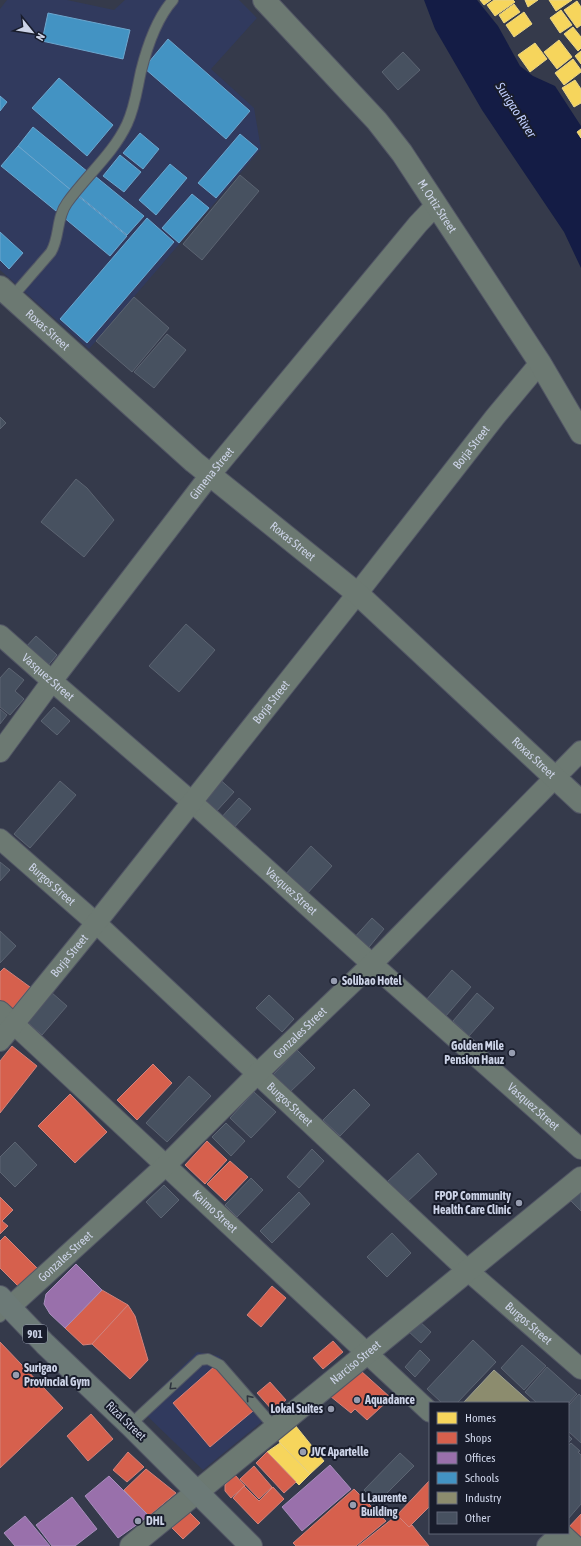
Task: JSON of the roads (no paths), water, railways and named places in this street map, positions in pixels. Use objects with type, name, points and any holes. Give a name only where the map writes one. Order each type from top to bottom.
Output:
[{"type":"main road","name":"Rizal Street","points":[[3,1307],[45,1344],[130,1425],[251,1546]]},
{"type":"street","name":"M. Ortiz Street","points":[[264,0],[377,121],[418,175],[436,205],[540,363],[581,434]]},
{"type":"street","name":"Gimena Street","points":[[0,752],[52,681],[210,475],[418,224],[436,205]]},
{"type":"street","name":"Roxas Street","points":[[6,293],[194,462],[357,594],[581,802]]},
{"type":"street","name":"Borja Street","points":[[0,1041],[7,1017],[96,923],[357,594],[494,417],[540,363]]},
{"type":"street","name":"Vasquez Street","points":[[0,635],[192,802],[581,1149]]},
{"type":"street","name":"Gonzales Street","points":[[3,1307],[166,1165],[372,964],[581,751]]},
{"type":"street","name":"Burgos Street","points":[[0,839],[96,923],[467,1270],[581,1369]]},
{"type":"street","name":"Kaimo Street","points":[[7,1017],[366,1354],[429,1411]]},
{"type":"street","name":"Narciso Street","points":[[131,1546],[581,1178]]},
{"type":"street","points":[[547,1546],[560,1534]]},
{"type":"street","points":[[562,1534],[575,1546]]},
{"type":"lane","points":[[6,293],[51,252],[58,231],[60,216],[66,204],[103,161],[117,141],[134,106],[141,70],[152,38],[160,18],[173,0]]},
{"type":"lane","points":[[130,1425],[200,1360],[208,1360],[220,1365],[275,1428]]},
{"type":"water","name":"Surigao River","points":[[424,0],[477,0],[498,26],[520,66],[533,76],[555,86],[581,126],[581,268],[564,232],[482,110],[435,29]]},
{"type":"place","name":"Solibao Hotel","points":[[334,981]]},
{"type":"place","name":"Golden Mile Pension Hauz","points":[[512,1053]]},
{"type":"place","name":"FPOP Community Health Care Clinic","points":[[519,1203]]},
{"type":"place","name":"Surigao Provincial Gym","points":[[16,1375]]},
{"type":"place","name":"Aquadance","points":[[357,1400]]},
{"type":"place","name":"Lokal Suites","points":[[331,1409]]},
{"type":"place","name":"JVC Apartelle","points":[[303,1452]]},
{"type":"place","name":"L Laurente Building","points":[[353,1505]]},
{"type":"place","name":"DHL","points":[[138,1521]]}]
